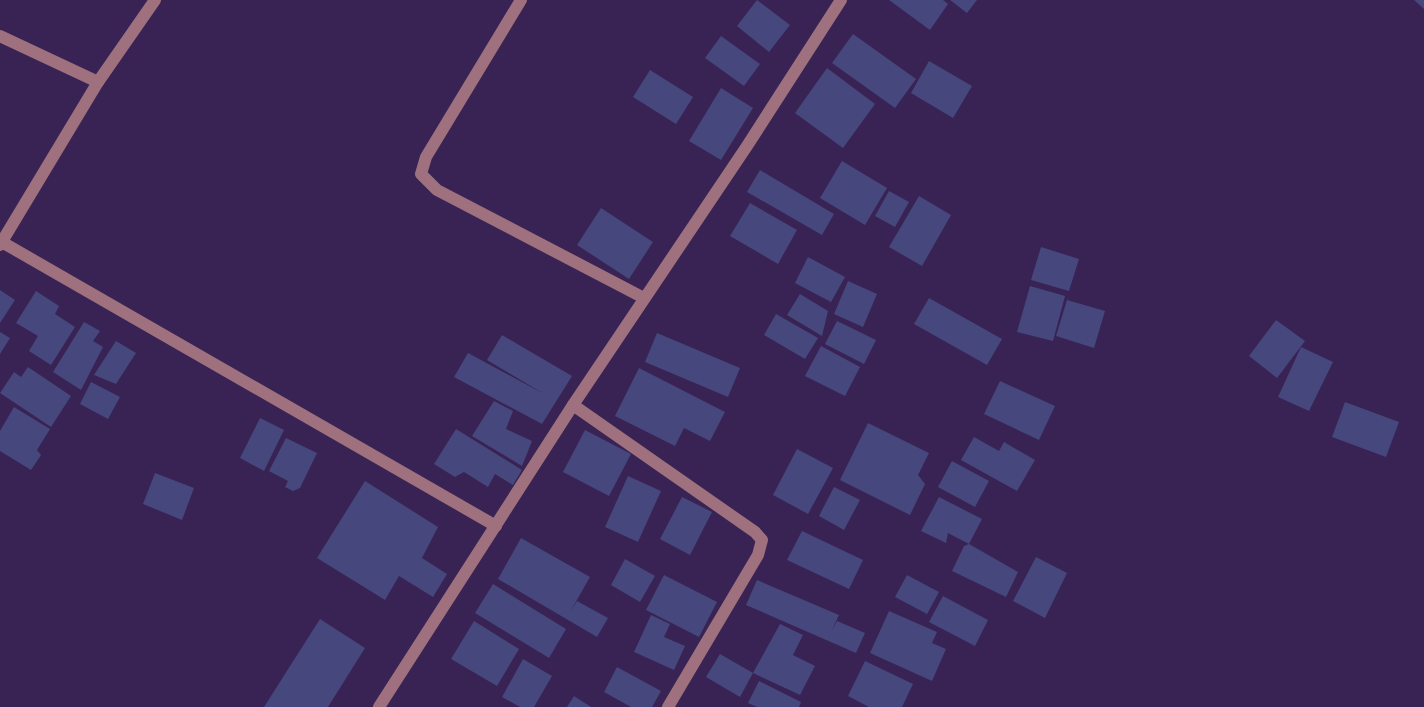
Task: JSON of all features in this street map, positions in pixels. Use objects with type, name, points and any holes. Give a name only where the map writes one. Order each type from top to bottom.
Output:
[{"type":"street","points":[[155,0],[98,82],[1,243],[496,526]]},
{"type":"street","points":[[521,0],[426,157],[421,174],[437,190],[644,298]]},
{"type":"street","points":[[379,707],[572,405],[841,0]]},
{"type":"street","points":[[0,36],[98,82]]},
{"type":"street","points":[[572,405],[747,527],[762,540],[758,555],[668,707]]},
{"type":"building","points":[[757,0],[790,25],[769,52],[737,26]]},
{"type":"building","points":[[889,0],[943,0],[948,4],[930,30]]},
{"type":"building","points":[[950,0],[977,0],[967,13]]},
{"type":"building","points":[[1414,0],[1424,0],[1424,9]]},
{"type":"building","points":[[853,34],[916,79],[895,108],[832,63]]},
{"type":"building","points":[[721,36],[760,64],[744,86],[705,58]]},
{"type":"building","points":[[929,61],[972,86],[953,118],[911,93]]},
{"type":"building","points":[[827,68],[875,104],[843,148],[795,113]]},
{"type":"building","points":[[650,70],[693,97],[676,124],[633,97]]},
{"type":"building","points":[[721,88],[753,108],[721,160],[689,141]]},
{"type":"building","points":[[842,161],[887,188],[865,225],[820,198]]},
{"type":"building","points":[[760,170],[834,214],[822,235],[747,192]]},
{"type":"building","points":[[889,191],[909,202],[895,227],[875,216]]},
{"type":"building","points":[[919,196],[951,215],[922,266],[889,247]]},
{"type":"building","points":[[750,203],[797,230],[778,264],[730,236]]},
{"type":"building","points":[[601,208],[653,242],[629,279],[577,245]]},
{"type":"building","points":[[1041,247],[1079,259],[1069,291],[1031,280]]},
{"type":"building","points":[[808,257],[845,277],[831,302],[795,283]]},
{"type":"building","points":[[848,281],[877,294],[863,327],[834,314]]},
{"type":"building","points":[[1030,286],[1065,296],[1053,341],[1017,332]]},
{"type":"building","points":[[0,290],[15,300],[0,323]]},
{"type":"building","points":[[36,291],[59,306],[55,314],[75,327],[51,365],[29,351],[38,336],[16,323]]},
{"type":"building","points":[[800,294],[828,311],[822,336],[787,315]]},
{"type":"building","points":[[929,298],[1002,339],[987,365],[914,324]]},
{"type":"building","points":[[1067,300],[1105,311],[1094,348],[1056,336]]},
{"type":"building","points":[[776,314],[818,338],[805,359],[764,335]]},
{"type":"building","points":[[1276,320],[1305,341],[1277,378],[1249,356]]},
{"type":"building","points":[[837,321],[876,340],[864,364],[825,344]]},
{"type":"building","points":[[84,322],[100,331],[93,341],[103,347],[81,390],[53,372]]},
{"type":"building","points":[[0,332],[10,338],[0,354]]},
{"type":"building","points":[[657,333],[740,368],[728,397],[645,362]]},
{"type":"building","points":[[502,335],[572,376],[542,424],[454,377],[468,353],[544,394],[487,360]]},
{"type":"building","points":[[116,341],[136,353],[116,384],[94,375]]},
{"type":"building","points":[[821,346],[860,367],[845,396],[805,376]]},
{"type":"building","points":[[1301,347],[1333,362],[1309,411],[1278,397]]},
{"type":"building","points":[[28,367],[71,396],[51,427],[0,393],[14,372],[21,377]]},
{"type":"building","points":[[639,368],[725,412],[710,441],[684,428],[675,446],[615,416]]},
{"type":"building","points":[[1000,381],[1055,406],[1039,440],[984,414]]},
{"type":"building","points":[[91,382],[120,397],[108,419],[80,404]]},
{"type":"building","points":[[494,401],[513,411],[506,429],[532,441],[522,466],[472,436]]},
{"type":"building","points":[[1345,402],[1399,422],[1386,457],[1332,437]]},
{"type":"building","points":[[14,407],[50,429],[37,450],[41,455],[31,470],[0,451],[0,431]]},
{"type":"building","points":[[260,418],[284,430],[264,471],[240,458]]},
{"type":"building","points":[[868,423],[929,453],[918,475],[925,484],[910,515],[840,480]]},
{"type":"building","points":[[456,429],[522,470],[513,485],[495,474],[488,487],[464,472],[455,477],[434,464]]},
{"type":"building","points":[[585,430],[631,454],[609,496],[563,472]]},
{"type":"building","points":[[974,437],[999,451],[1004,442],[1035,460],[1017,491],[961,460]]},
{"type":"building","points":[[286,438],[317,453],[300,488],[293,491],[285,487],[288,481],[269,471]]},
{"type":"building","points":[[797,449],[833,468],[808,514],[773,495]]},
{"type":"building","points":[[952,461],[989,481],[975,507],[938,487]]},
{"type":"building","points":[[155,473],[194,488],[182,520],[143,504]]},
{"type":"building","points":[[628,476],[661,491],[638,542],[605,527]]},
{"type":"building","points":[[365,481],[438,527],[422,558],[447,574],[433,597],[399,576],[385,600],[317,558]]},
{"type":"building","points":[[834,487],[860,500],[844,530],[819,516]]},
{"type":"building","points":[[682,497],[712,512],[690,555],[660,539]]},
{"type":"building","points":[[939,497],[982,519],[969,544],[948,533],[946,543],[921,531]]},
{"type":"building","points":[[802,531],[863,560],[849,589],[787,560]]},
{"type":"building","points":[[521,538],[590,577],[570,612],[577,601],[608,618],[597,637],[498,579]]},
{"type":"building","points":[[969,544],[1018,572],[1006,597],[952,571],[964,546]]},
{"type":"building","points":[[1036,557],[1067,573],[1045,618],[1013,601]]},
{"type":"building","points":[[625,559],[655,576],[640,602],[611,585]]},
{"type":"building","points":[[664,575],[717,602],[699,637],[646,610]]},
{"type":"building","points":[[907,575],[939,592],[927,614],[895,597]]},
{"type":"building","points":[[757,580],[839,615],[831,632],[837,621],[865,633],[856,653],[746,605]]},
{"type":"building","points":[[493,584],[566,629],[549,658],[475,613]]},
{"type":"building","points":[[943,596],[988,620],[975,646],[929,622]]},
{"type":"building","points":[[889,611],[937,632],[932,643],[946,649],[932,681],[870,653]]},
{"type":"building","points":[[651,615],[670,624],[664,637],[685,646],[674,670],[634,652]]},
{"type":"building","points":[[320,619],[365,648],[328,707],[264,707]]},
{"type":"building","points":[[474,621],[519,649],[497,686],[451,659]]},
{"type":"building","points":[[780,624],[803,635],[793,655],[815,666],[800,695],[753,673]]},
{"type":"building","points":[[720,654],[753,673],[740,697],[706,677]]},
{"type":"building","points":[[523,659],[552,676],[534,707],[520,707],[502,697]]},
{"type":"building","points":[[865,661],[913,684],[902,707],[869,707],[848,696]]},
{"type":"building","points":[[617,667],[661,691],[652,707],[631,707],[604,692]]},
{"type":"building","points":[[759,681],[801,702],[799,707],[757,707],[748,703]]},
{"type":"building","points":[[574,696],[591,707],[567,707]]}]
